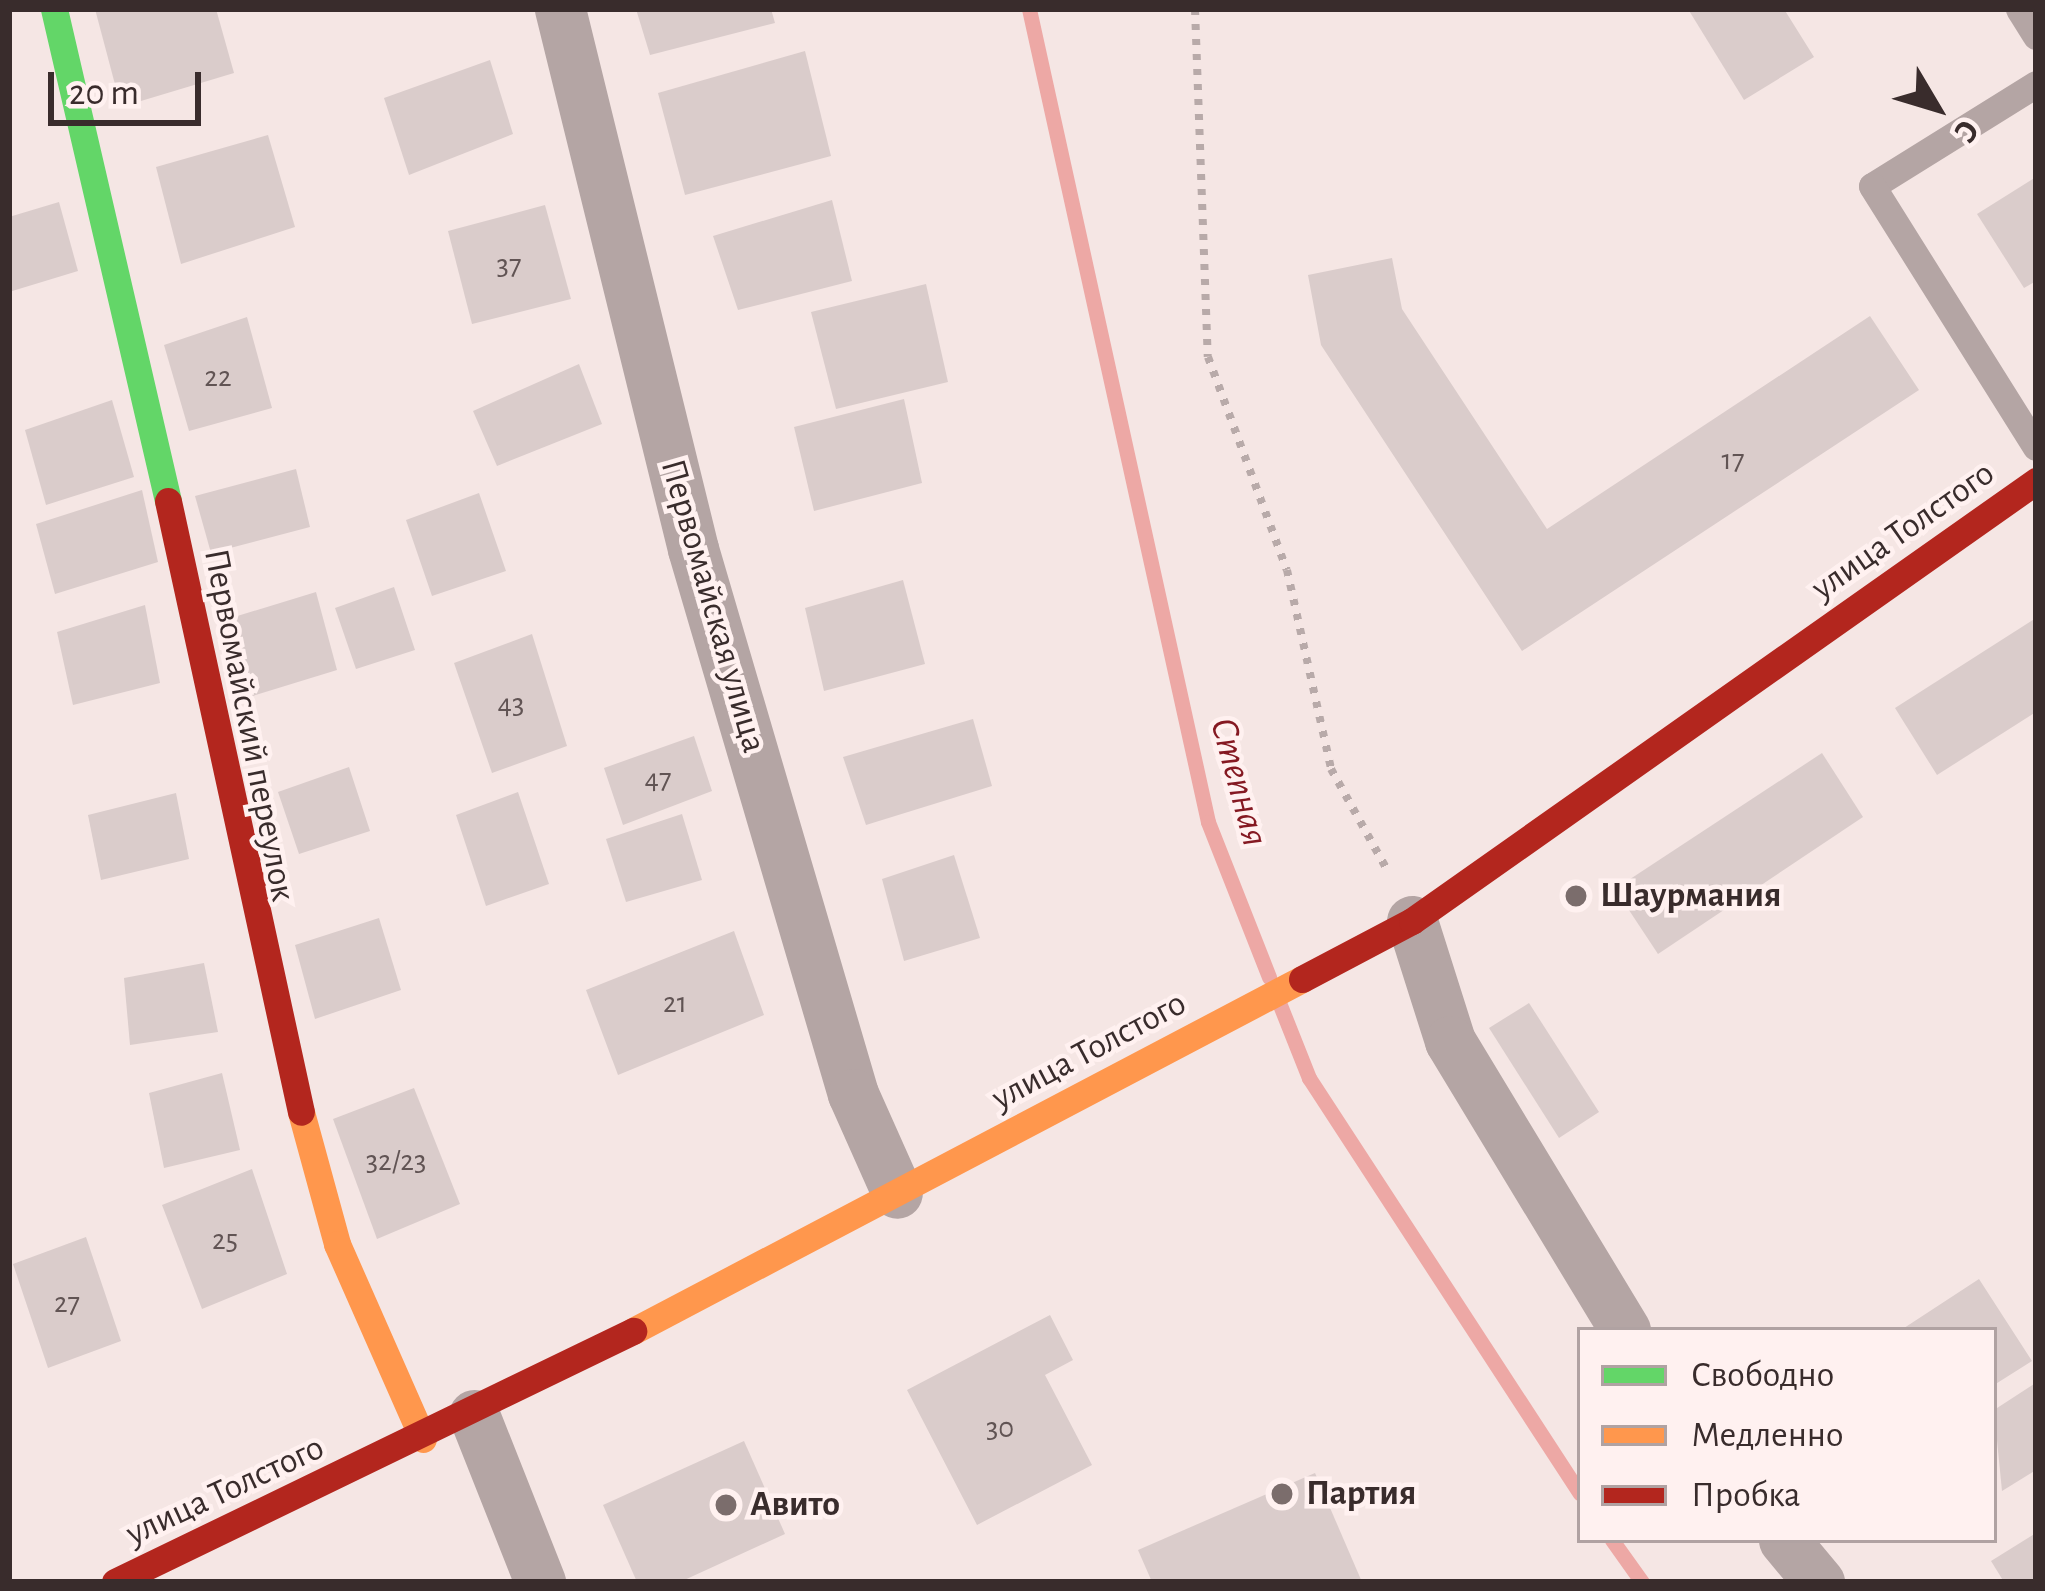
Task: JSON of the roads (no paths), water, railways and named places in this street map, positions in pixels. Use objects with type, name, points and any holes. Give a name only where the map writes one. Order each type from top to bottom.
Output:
[{"type":"main road","name":"Первомайский переулок","points":[[54,9],[130,308],[258,952],[337,1244],[424,1439]]},
{"type":"main road","name":"улица Толстого","points":[[115,1582],[474,1415],[1394,931],[2036,481]]},
{"type":"street","name":"Первомайская улица","points":[[560,9],[693,549],[853,1094],[897,1193]]},
{"type":"street","points":[[1394,931],[1450,1040],[1622,1327]]},
{"type":"street","points":[[474,1415],[540,1582]]},
{"type":"street","points":[[1786,1543],[1819,1582]]},
{"type":"lane","points":[[2019,9],[2036,36]]},
{"type":"lane","points":[[2036,84],[1872,186],[2036,447]]},
{"type":"waterway","name":"Степная","points":[[1029,9],[1208,822],[1269,977]]},
{"type":"waterway","name":"Степная","points":[[1280,1005],[1309,1078],[1577,1489]]},
{"type":"waterway","name":"Степная","points":[[1614,1543],[1642,1582]]},
{"type":"place","name":"Шаурмания","points":[[1576,896]]},
{"type":"place","name":"Партия","points":[[1282,1494]]},
{"type":"place","name":"Авито","points":[[726,1505]]}]
